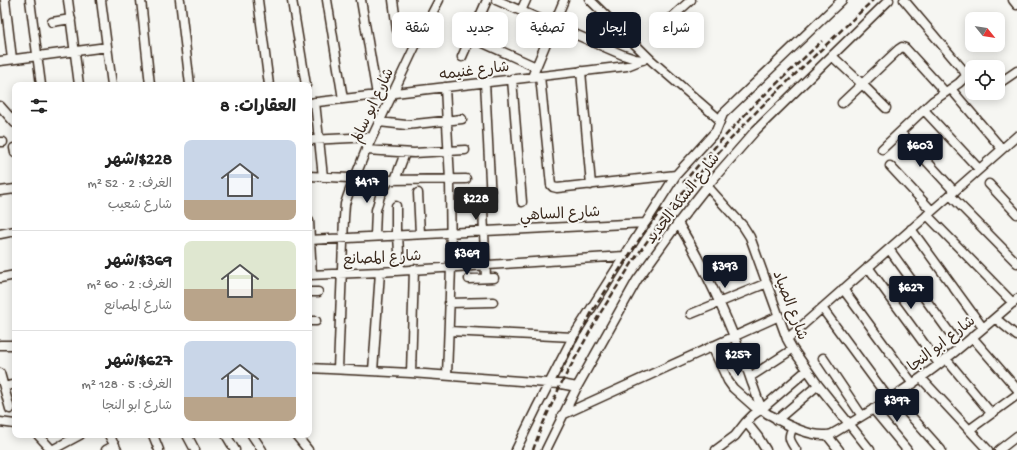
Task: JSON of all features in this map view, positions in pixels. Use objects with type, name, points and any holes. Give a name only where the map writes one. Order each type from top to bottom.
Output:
[{"type":"street","points":[[5,0],[3,10],[12,59]]},
{"type":"street","points":[[30,0],[41,82]]},
{"type":"street","points":[[68,0],[79,82]]},
{"type":"street","points":[[101,0],[112,82]]},
{"type":"street","points":[[141,0],[150,82]]},
{"type":"street","points":[[180,0],[190,82]]},
{"type":"street","points":[[258,0],[268,82]]},
{"type":"street","points":[[292,0],[306,82]]},
{"type":"street","points":[[327,0],[342,99]]},
{"type":"street","points":[[361,0],[377,95]]},
{"type":"street","points":[[393,0],[395,12]]},
{"type":"street","name":"شارع ابو سالم","points":[[433,12],[439,0]]},
{"type":"street","points":[[481,12],[487,0]]},
{"type":"street","points":[[496,0],[521,11],[526,0]]},
{"type":"street","points":[[559,12],[564,0]]},
{"type":"street","points":[[590,0],[652,61],[720,120]]},
{"type":"street","points":[[678,12],[691,0]]},
{"type":"street","name":"شارع السكة الحديد","points":[[516,450],[573,337],[676,175],[716,131],[723,114],[842,0]]},
{"type":"street","name":"شارع السكة الحديد","points":[[546,450],[577,387],[637,280],[678,223],[707,186],[756,130],[889,0]]},
{"type":"street","points":[[882,149],[933,101],[960,83],[966,76],[965,72],[904,0]]},
{"type":"street","points":[[1013,0],[1017,5]]},
{"type":"street","points":[[52,22],[71,19]]},
{"type":"street","points":[[578,35],[623,55],[652,61]]},
{"type":"street","points":[[0,61],[107,47]]},
{"type":"street","points":[[842,103],[902,47],[905,48],[948,91],[1002,149]]},
{"type":"street","name":"شارع ابو سالم","points":[[338,369],[345,204],[366,150],[414,48]]},
{"type":"street","points":[[462,57],[466,48]]},
{"type":"street","points":[[494,48],[536,67]]},
{"type":"street","points":[[544,48],[536,67],[536,76],[551,185],[553,187],[557,188],[591,185],[676,175]]},
{"type":"street","points":[[832,56],[886,108]]},
{"type":"street","name":"شارع غنيمه","points":[[312,103],[628,66],[642,60]]},
{"type":"street","points":[[581,71],[591,185]]},
{"type":"street","points":[[1005,79],[1017,71]]},
{"type":"street","points":[[512,79],[522,202]]},
{"type":"street","points":[[468,279],[490,278],[486,264],[483,209],[484,206],[490,204],[491,201],[485,82]]},
{"type":"street","points":[[445,87],[449,151],[451,232],[447,375]]},
{"type":"street","points":[[312,103],[319,140],[323,177]]},
{"type":"street","points":[[2,110],[12,120]]},
{"type":"street","points":[[924,110],[979,169]]},
{"type":"street","points":[[380,122],[406,125],[462,119]]},
{"type":"street","points":[[900,132],[952,193],[1017,263]]},
{"type":"street","points":[[787,339],[1017,136]]},
{"type":"street","points":[[312,140],[372,137]]},
{"type":"street","points":[[366,150],[414,154],[465,150]]},
{"type":"street","points":[[375,236],[376,210],[380,196],[392,180],[405,153]]},
{"type":"street","points":[[890,166],[930,213],[1015,301]]},
{"type":"street","points":[[312,176],[392,180],[466,179]]},
{"type":"street","points":[[989,184],[1017,214]]},
{"type":"street","name":"شارع الصياد","points":[[707,186],[743,226],[750,237],[787,339],[792,348],[818,385],[870,450]]},
{"type":"street","points":[[0,191],[12,189]]},
{"type":"street","points":[[418,193],[420,234]]},
{"type":"street","points":[[396,206],[400,270]]},
{"type":"street","name":"شارع الساهي","points":[[312,240],[645,223]]},
{"type":"street","points":[[678,223],[698,257],[719,302],[759,400],[761,410]]},
{"type":"street","points":[[911,229],[983,328]]},
{"type":"street","points":[[0,234],[12,232]]},
{"type":"street","points":[[889,249],[960,347]]},
{"type":"street","name":"شارع المصانع","points":[[312,275],[380,272],[624,256]]},
{"type":"street","points":[[868,267],[939,364]]},
{"type":"street","points":[[411,373],[414,269]]},
{"type":"street","points":[[373,371],[380,272]]},
{"type":"street","points":[[0,278],[12,276]]},
{"type":"street","points":[[691,314],[767,283]]},
{"type":"street","points":[[843,289],[913,384]]},
{"type":"street","points":[[312,292],[318,292]]},
{"type":"street","name":"شارع ابو النجا","points":[[827,435],[832,434],[873,410],[913,384],[946,359],[1015,301]]},
{"type":"street","points":[[450,303],[492,302]]},
{"type":"street","points":[[822,308],[891,398],[941,450]]},
{"type":"street","points":[[562,416],[779,316]]},
{"type":"street","points":[[995,318],[1017,336]]},
{"type":"street","points":[[448,331],[573,337]]},
{"type":"street","points":[[972,337],[1017,389]]},
{"type":"street","points":[[0,345],[12,345]]},
{"type":"street","points":[[712,346],[731,384],[740,394],[777,420],[792,427],[819,435],[827,435],[839,450]]},
{"type":"street","points":[[750,378],[787,353]]},
{"type":"street","points":[[822,358],[862,416]]},
{"type":"street","points":[[946,359],[991,414]]},
{"type":"street","points":[[312,368],[447,375],[561,384],[577,387]]},
{"type":"street","points":[[716,450],[735,436],[753,415],[761,410],[807,370]]},
{"type":"street","points":[[0,373],[10,409]]},
{"type":"street","points":[[921,378],[988,450]]},
{"type":"street","points":[[4,387],[12,385]]},
{"type":"street","points":[[777,420],[818,385]]},
{"type":"street","points":[[969,430],[1017,395]]},
{"type":"street","points":[[873,410],[907,450]]},
{"type":"street","points":[[0,422],[12,424]]},
{"type":"street","points":[[746,422],[766,450]]},
{"type":"street","points":[[792,427],[789,437],[796,450]]},
{"type":"street","points":[[999,450],[1017,436]]},
{"type":"street","points":[[41,438],[52,450],[74,438]]},
{"type":"street","points":[[106,450],[116,448],[111,438]]},
{"type":"street","points":[[154,438],[159,450]]},
{"type":"street","points":[[189,438],[195,450]]},
{"type":"street","points":[[228,438],[235,450]]},
{"type":"street","points":[[254,438],[262,450]]},
{"type":"street","points":[[298,438],[308,450]]},
{"type":"railway","points":[[533,450],[541,428],[561,384],[599,315],[636,257],[677,199],[760,108],[873,0]]},
{"type":"railway","points":[[683,183],[754,105],[822,41]]},
{"type":"railway","points":[[560,374],[593,310],[639,240],[662,209]]}]
